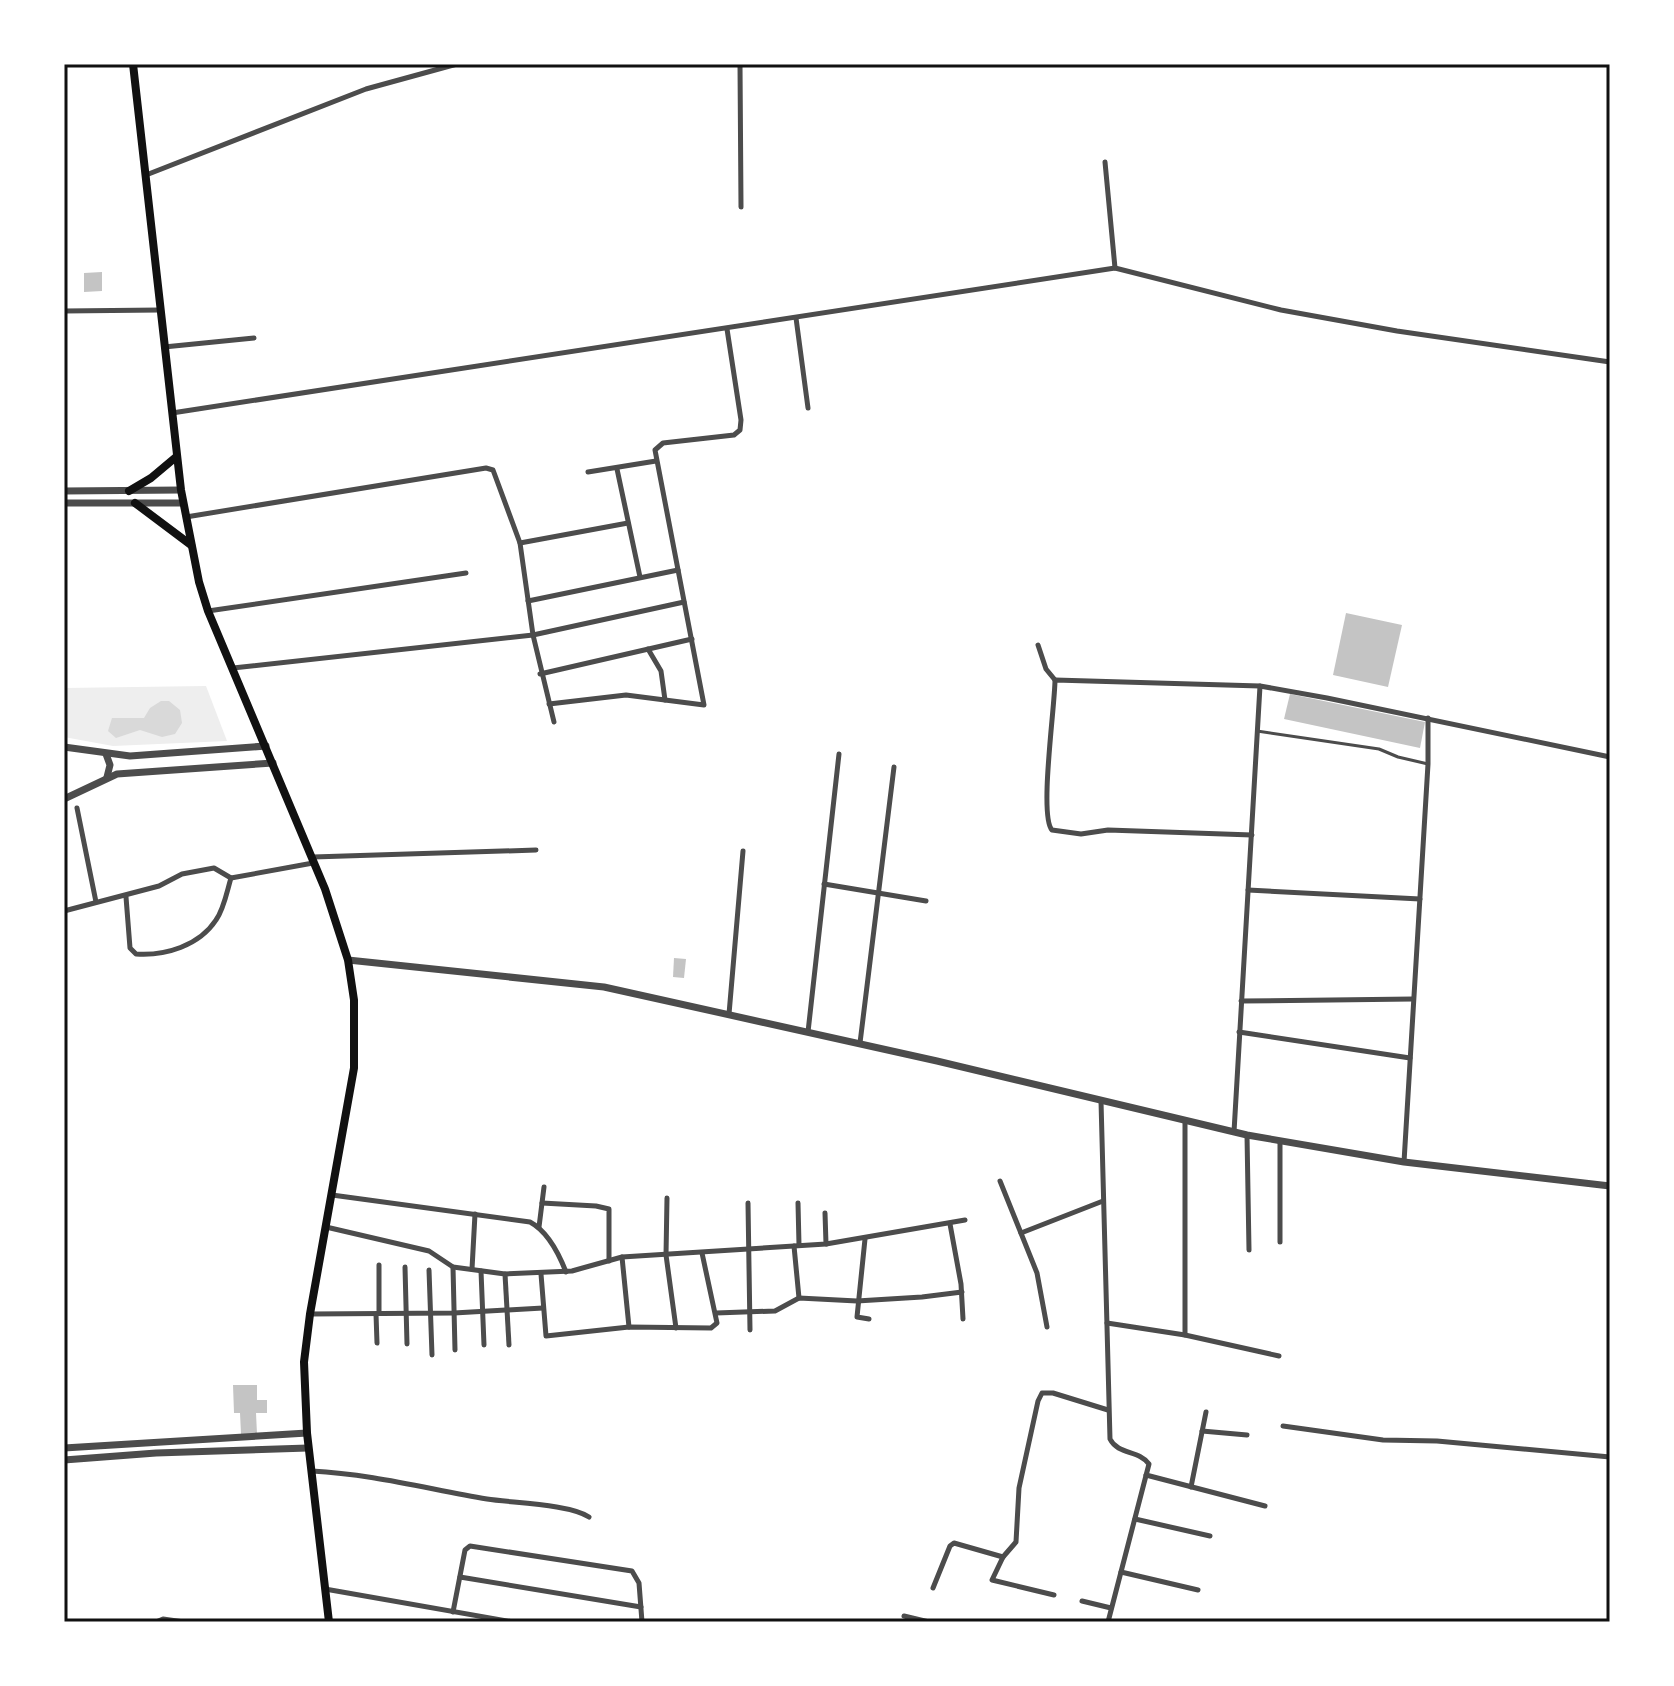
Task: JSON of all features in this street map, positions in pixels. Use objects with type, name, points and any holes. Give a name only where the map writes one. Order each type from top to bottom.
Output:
[{"type":"main road","points":[[133,64],[176,457],[191,545],[208,611],[314,860],[348,960],[354,1000],[354,1068],[304,1362],[308,1448],[329,1622]]},
{"type":"main road","points":[[129,491],[176,457]]},
{"type":"main road","points":[[135,503],[191,545]]},
{"type":"street","points":[[145,175],[366,89],[457,64]]},
{"type":"street","points":[[740,64],[741,207]]},
{"type":"street","points":[[1105,162],[1115,268]]},
{"type":"street","points":[[171,413],[1115,268],[1281,310],[1397,331],[1610,362]]},
{"type":"street","points":[[64,311],[160,310]]},
{"type":"street","points":[[796,318],[808,408]]},
{"type":"street","points":[[549,704],[618,695],[704,705],[656,461],[656,447],[663,443],[734,435],[740,430],[727,329]]},
{"type":"street","points":[[164,347],[254,338]]},
{"type":"street","points":[[588,472],[656,461]]},
{"type":"street","points":[[185,517],[486,468],[495,473],[520,543],[540,674],[554,722]]},
{"type":"street","points":[[617,469],[640,577]]},
{"type":"street","points":[[64,491],[181,490]]},
{"type":"street","points":[[64,503],[183,503]]},
{"type":"street","points":[[520,543],[628,523]]},
{"type":"street","points":[[528,601],[678,570]]},
{"type":"street","points":[[208,611],[466,573]]},
{"type":"street","points":[[232,668],[533,635],[684,602]]},
{"type":"street","points":[[540,674],[692,639]]},
{"type":"street","points":[[1038,645],[1046,669],[1055,680],[1046,793],[1046,818],[1052,830],[1081,834],[1108,830],[1252,835]]},
{"type":"street","points":[[648,649],[661,671],[665,701]]},
{"type":"street","points":[[1055,680],[1260,686],[1610,757]]},
{"type":"street","points":[[1234,1132],[1260,686]]},
{"type":"street","points":[[1404,1162],[1428,764],[1428,718]]},
{"type":"street","points":[[64,747],[130,756],[266,746]]},
{"type":"street","points":[[106,754],[110,765],[107,777]]},
{"type":"street","points":[[808,1032],[839,754]]},
{"type":"street","points":[[64,799],[107,777],[136,772],[273,763]]},
{"type":"street","points":[[860,1043],[894,767]]},
{"type":"street","points":[[77,808],[96,902]]},
{"type":"street","points":[[64,911],[126,897],[182,874],[214,868],[231,878],[314,860],[536,850]]},
{"type":"street","points":[[729,1014],[743,851]]},
{"type":"street","points":[[126,897],[130,948],[136,954],[159,954],[188,945],[217,919],[231,878]]},
{"type":"street","points":[[824,883],[926,901]]},
{"type":"street","points":[[1248,890],[1420,899]]},
{"type":"street","points":[[348,960],[604,987],[860,1043],[1247,1135],[1404,1162],[1610,1186]]},
{"type":"street","points":[[1241,1001],[1413,999]]},
{"type":"street","points":[[1239,1032],[1410,1058]]},
{"type":"street","points":[[1101,1101],[1110,1439],[1113,1445],[1145,1458],[1149,1464],[1108,1622]]},
{"type":"street","points":[[1185,1120],[1185,1335]]},
{"type":"street","points":[[1247,1135],[1249,1250]]},
{"type":"street","points":[[1280,1140],[1280,1242]]},
{"type":"street","points":[[1000,1181],[1037,1273],[1047,1327]]},
{"type":"street","points":[[539,1227],[544,1187]]},
{"type":"street","points":[[332,1195],[530,1222],[539,1227],[566,1272]]},
{"type":"street","points":[[667,1198],[666,1255],[676,1328]]},
{"type":"street","points":[[1021,1233],[1103,1201]]},
{"type":"street","points":[[542,1203],[609,1209],[609,1261]]},
{"type":"street","points":[[748,1203],[750,1330]]},
{"type":"street","points":[[798,1203],[796,1245],[799,1298]]},
{"type":"street","points":[[825,1213],[826,1244]]},
{"type":"street","points":[[472,1270],[475,1214]]},
{"type":"street","points":[[326,1227],[422,1249],[453,1267],[505,1274],[541,1274],[566,1272],[622,1257],[826,1244],[965,1220]]},
{"type":"street","points":[[950,1224],[962,1292],[963,1319]]},
{"type":"street","points":[[865,1239],[857,1301],[858,1318],[869,1319]]},
{"type":"street","points":[[541,1274],[546,1336],[629,1327],[711,1328],[717,1323],[716,1313],[702,1252]]},
{"type":"street","points":[[622,1257],[629,1327]]},
{"type":"street","points":[[377,1343],[379,1265]]},
{"type":"street","points":[[405,1267],[407,1344]]},
{"type":"street","points":[[453,1267],[455,1350]]},
{"type":"street","points":[[429,1270],[432,1355]]},
{"type":"street","points":[[481,1271],[484,1345]]},
{"type":"street","points":[[505,1274],[509,1345]]},
{"type":"street","points":[[716,1313],[775,1311],[799,1298],[857,1301],[962,1292]]},
{"type":"street","points":[[310,1314],[454,1313],[543,1308]]},
{"type":"street","points":[[1107,1323],[1185,1335],[1279,1356]]},
{"type":"street","points":[[1054,1595],[994,1582],[992,1577],[1016,1542],[1019,1488],[1040,1395],[1053,1393],[1108,1410]]},
{"type":"street","points":[[1191,1487],[1206,1412]]},
{"type":"street","points":[[1283,1426],[1383,1440],[1437,1441],[1610,1457]]},
{"type":"street","points":[[1202,1431],[1247,1435]]},
{"type":"street","points":[[64,1448],[307,1433]]},
{"type":"street","points":[[64,1460],[156,1453],[308,1448]]},
{"type":"street","points":[[311,1471],[357,1474],[484,1498],[574,1510],[589,1517]]},
{"type":"street","points":[[1146,1475],[1265,1506]]},
{"type":"street","points":[[1135,1519],[1210,1536]]},
{"type":"street","points":[[933,1588],[954,1543],[1003,1557]]},
{"type":"street","points":[[453,1612],[465,1550],[470,1546],[624,1569],[636,1574],[642,1622]]},
{"type":"street","points":[[1121,1572],[1198,1590]]},
{"type":"street","points":[[460,1577],[641,1607]]},
{"type":"street","points":[[325,1589],[513,1622]]},
{"type":"street","points":[[1082,1601],[1111,1608]]},
{"type":"street","points":[[904,1616],[927,1622]]},
{"type":"street","points":[[156,1622],[163,1619],[184,1622]]},
{"type":"lane","points":[[1257,731],[1379,749],[1428,764]]},
{"type":"shaded area","points":[[206,686],[227,741],[113,746],[64,737],[64,688]]},
{"type":"shaded area","points":[[161,701],[169,701],[180,710],[182,723],[175,734],[162,737],[140,730],[116,738],[108,731],[112,718],[144,718],[150,708]]},
{"type":"building","points":[[102,272],[102,291],[84,292],[84,273]]},
{"type":"building","points":[[1346,613],[1402,625],[1388,687],[1333,675]]},
{"type":"building","points":[[1290,694],[1425,722],[1420,748],[1284,719]]},
{"type":"building","points":[[674,958],[686,959],[684,978],[673,977]]},
{"type":"building","points":[[233,1385],[257,1385],[257,1400],[267,1400],[267,1413],[256,1413],[257,1434],[241,1434],[240,1413],[234,1413]]}]
